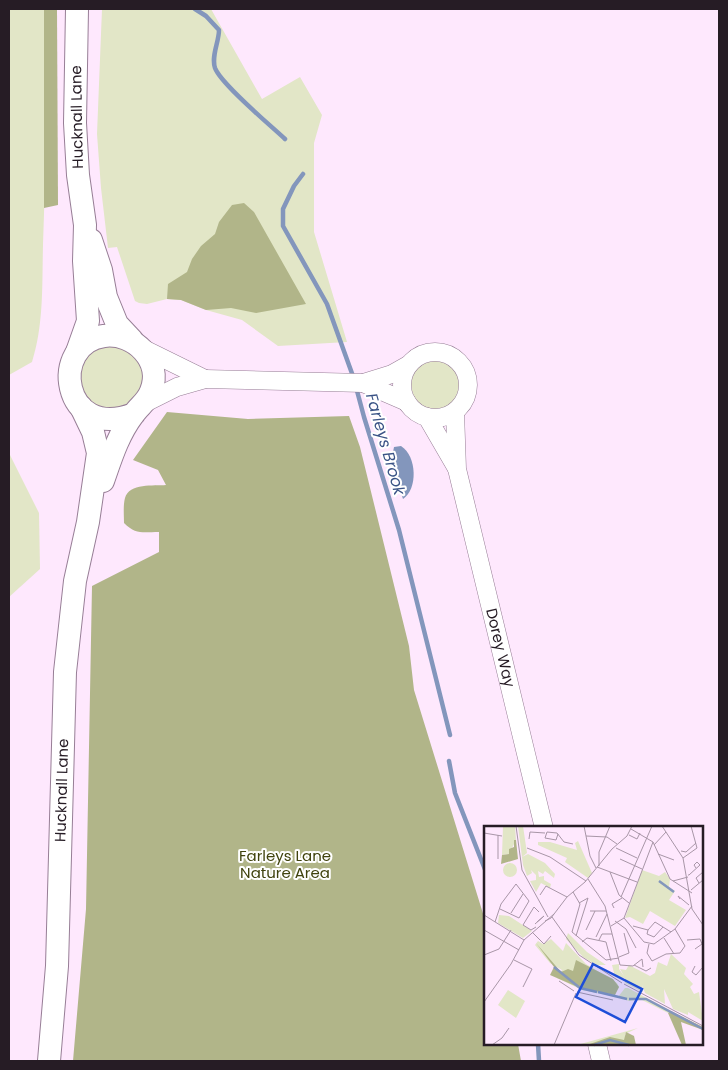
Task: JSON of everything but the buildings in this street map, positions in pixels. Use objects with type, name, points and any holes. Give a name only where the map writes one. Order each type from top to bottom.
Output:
[{"type":"main road","name":"Hucknall Lane","points":[[49,1061],[57,966],[65,672],[75,581],[88,522],[98,453],[93,432],[81,407],[72,395],[69,380],[70,365],[88,322],[84,261],[85,225],[78,175],[75,123],[77,9]]},
{"type":"main road","name":"Hucknall Lane","points":[[85,225],[98,258],[106,296],[116,324],[137,344],[150,360],[154,375],[152,390],[116,443],[88,522]]},
{"type":"main road","points":[[77,352],[88,342],[102,336],[118,335],[137,344]]},
{"type":"main road","points":[[81,407],[92,416],[106,420],[120,419],[140,409]]},
{"type":"street","points":[[137,344],[205,379]]},
{"type":"street","points":[[140,409],[177,387],[205,379],[363,383],[392,374],[427,352],[450,355],[459,361],[466,371],[468,382],[463,404],[455,412],[437,418],[427,418],[412,409],[403,393],[402,383],[408,365]]},
{"type":"street","points":[[363,383],[407,402]]},
{"type":"street","name":"Dorey Way","points":[[455,412],[457,469],[544,826]]},
{"type":"street","name":"Dorey Way","points":[[427,418],[457,469]]},
{"type":"street","points":[[597,1045],[601,1061]]},
{"type":"green space","points":[[9,9],[44,9],[45,186],[39,334],[32,362],[9,375]]},
{"type":"green space","points":[[44,9],[57,9],[58,205],[44,208]]},
{"type":"green space","points":[[102,9],[211,9],[262,99],[300,77],[322,115],[314,143],[314,232],[347,342],[278,346],[242,320],[206,310],[181,300],[167,299],[147,304],[135,301],[117,247],[108,248],[101,188],[97,134]]},
{"type":"green space","points":[[244,203],[254,212],[306,304],[256,313],[231,308],[206,310],[181,300],[167,299],[168,284],[187,272],[192,259],[201,246],[215,234],[219,222],[232,205]]},
{"type":"green space","points":[[125,346],[145,370],[137,401],[130,406],[98,409],[81,392],[79,368],[94,348]]},
{"type":"green space","points":[[437,358],[447,360],[455,366],[461,374],[463,384],[461,394],[455,402],[447,408],[437,410],[427,408],[419,402],[413,394],[411,384],[413,374],[419,366],[427,360]]},
{"type":"green space","name":"Farleys Lane Nature Area","points":[[167,412],[248,419],[349,416],[360,447],[409,646],[414,690],[484,917],[484,1045],[518,1045],[521,1061],[73,1061],[86,909],[92,586],[159,552],[159,532],[140,532],[128,527],[124,523],[124,507],[127,493],[131,490],[142,486],[166,485],[158,470],[133,460]]},
{"type":"green space","points":[[9,453],[39,513],[40,569],[9,597]]},
{"type":"water","points":[[401,446],[410,457],[414,472],[411,488],[403,499],[391,462],[394,447]]},
{"type":"waterway","name":"Farleys Brook","points":[[195,9],[206,16],[219,30],[214,59],[215,68],[219,75],[236,94],[285,139]]},
{"type":"waterway","name":"Farleys Brook","points":[[303,174],[294,186],[283,209],[283,226],[327,304],[354,379]]},
{"type":"waterway","name":"Farleys Brook","points":[[356,387],[399,530],[450,735]]},
{"type":"waterway","name":"Farleys Brook","points":[[449,761],[455,793],[484,867]]},
{"type":"waterway","name":"Farleys Brook","points":[[538,1045],[539,1061]]}]
